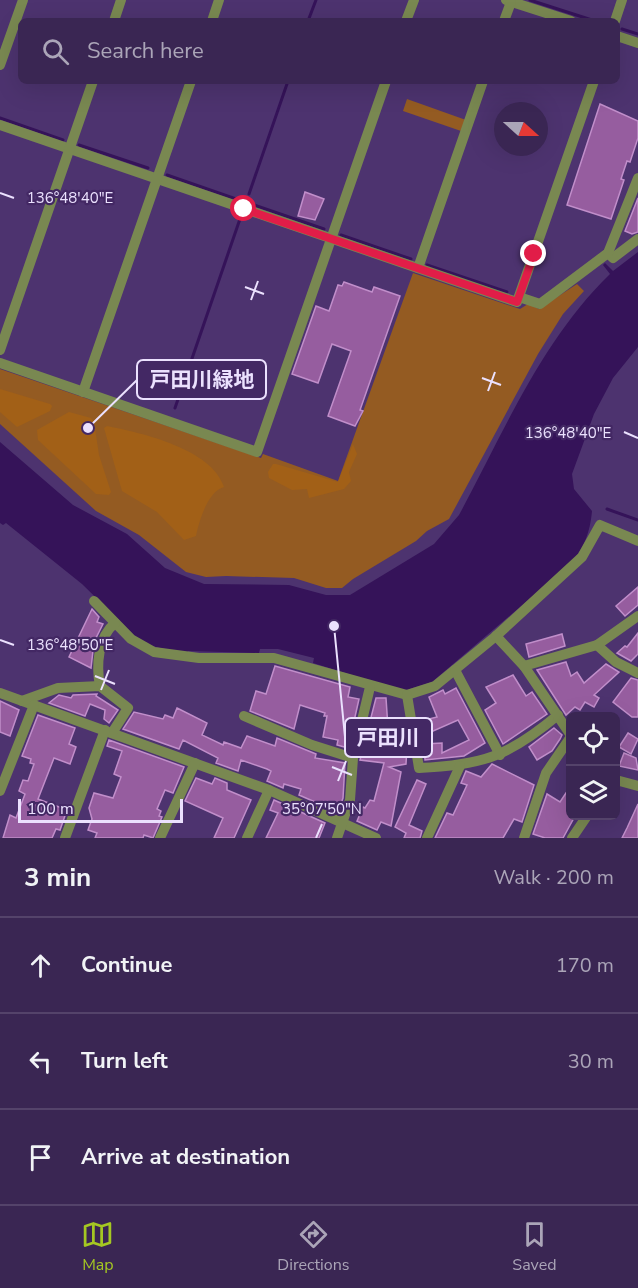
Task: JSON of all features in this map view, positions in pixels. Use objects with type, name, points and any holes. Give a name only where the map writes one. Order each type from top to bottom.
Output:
[{"type":"street","points":[[0,66],[23,0]]},
{"type":"street","points":[[115,18],[121,0]]},
{"type":"street","points":[[213,18],[219,0]]},
{"type":"street","points":[[407,18],[414,0]]},
{"type":"street","points":[[616,18],[622,0]]},
{"type":"street","points":[[505,18],[509,1],[562,18]]},
{"type":"street","points":[[620,37],[638,43]]},
{"type":"street","points":[[0,351],[92,84]]},
{"type":"street","points":[[83,392],[190,84]]},
{"type":"street","points":[[0,363],[257,452],[385,84]]},
{"type":"street","points":[[418,268],[482,84]]},
{"type":"street","points":[[0,125],[517,302],[593,84]]},
{"type":"street","points":[[519,297],[540,304],[608,253],[638,178]]},
{"type":"street","points":[[608,253],[613,258],[638,239]]},
{"type":"street","points":[[94,600],[139,646],[167,655],[199,658],[274,658],[370,687],[407,695],[435,686],[496,636],[582,557],[600,525],[638,541]]},
{"type":"street","points":[[524,666],[597,645],[638,616]]},
{"type":"street","points":[[65,838],[109,732],[128,708],[100,686],[98,676],[102,643],[108,630],[116,623]]},
{"type":"street","points":[[496,636],[524,666],[566,729]]},
{"type":"street","points":[[597,645],[616,662],[638,673]]},
{"type":"street","points":[[455,670],[501,755]]},
{"type":"street","points":[[22,700],[58,688],[100,686]]},
{"type":"street","points":[[337,838],[344,824],[350,800],[353,758],[370,687]]},
{"type":"street","points":[[2,692],[269,790],[376,838]]},
{"type":"street","points":[[407,695],[419,768],[460,766],[501,755],[531,738],[558,715]]},
{"type":"street","points":[[0,791],[34,705]]},
{"type":"street","points":[[244,717],[312,745],[353,758]]},
{"type":"street","points":[[524,838],[546,773],[566,742]]},
{"type":"street","points":[[160,838],[195,763]]},
{"type":"street","points":[[428,838],[460,766]]},
{"type":"street","points":[[620,781],[638,786]]},
{"type":"street","points":[[247,838],[269,790]]},
{"type":"street","points":[[572,838],[584,820]]},
{"type":"shaded area","points":[[407,99],[466,120],[461,131],[403,111]]},
{"type":"shaded area","points":[[638,252],[638,347],[613,378],[594,414],[572,474],[574,489],[592,511],[585,540],[568,566],[432,682],[403,691],[313,663],[314,658],[278,649],[260,649],[259,653],[188,651],[186,654],[152,646],[135,636],[82,584],[6,523],[3,525],[0,523],[0,442],[73,505],[127,534],[165,568],[204,584],[289,585],[326,595],[350,595],[434,544],[459,515],[508,420],[544,358],[586,300],[610,274],[603,265],[605,263],[613,271]]},
{"type":"shaded area","points":[[413,273],[520,309],[528,304],[539,309],[577,284],[584,291],[563,314],[538,354],[449,519],[427,531],[416,541],[342,588],[326,588],[294,578],[206,577],[186,572],[139,535],[96,511],[0,424],[0,369],[261,458],[263,454],[338,481]]},
{"type":"shaded area","points":[[0,389],[52,406],[50,411],[17,427],[0,412]]},
{"type":"shaded area","points":[[69,412],[91,418],[94,422],[99,455],[111,492],[109,495],[96,494],[38,440],[37,430]]},
{"type":"shaded area","points":[[107,426],[156,438],[174,445],[206,462],[217,474],[224,487],[213,494],[209,500],[196,536],[184,540],[157,512],[122,491],[104,428]]},
{"type":"shaded area","points":[[353,444],[357,454],[349,472],[351,481],[344,489],[309,498],[307,489],[292,490],[269,478],[268,472],[273,464],[276,464],[338,482]]},
{"type":"building","points":[[600,104],[638,121],[638,138],[630,162],[627,161],[621,179],[624,180],[611,219],[567,205]]},
{"type":"building","points":[[305,192],[324,199],[315,220],[298,216]]},
{"type":"building","points":[[638,198],[638,232],[632,234],[625,231]]},
{"type":"building","points":[[344,282],[372,292],[374,287],[400,296],[360,410],[363,411],[355,426],[328,416],[351,351],[332,344],[318,383],[292,374],[316,306],[329,311],[338,285],[342,286]]},
{"type":"building","points":[[638,587],[638,605],[625,616],[616,606]]},
{"type":"building","points":[[92,609],[99,617],[97,622],[103,624],[94,642],[91,668],[69,657]]},
{"type":"building","points":[[638,633],[638,654],[631,661],[617,653],[625,646],[627,647]]},
{"type":"building","points":[[562,634],[565,646],[529,657],[526,644]]},
{"type":"building","points":[[566,662],[571,676],[577,672],[584,683],[606,664],[619,672],[594,695],[599,698],[594,707],[585,702],[580,710],[575,707],[566,712],[566,715],[537,670]]},
{"type":"building","points":[[275,666],[350,687],[348,697],[359,699],[348,748],[337,745],[338,740],[323,737],[327,716],[324,716],[325,713],[300,705],[294,729],[250,711],[256,691],[266,694]]},
{"type":"building","points":[[513,675],[526,696],[532,692],[547,714],[503,744],[485,710],[496,703],[486,687]]},
{"type":"building","points":[[631,678],[638,680],[638,717],[632,717],[613,702]]},
{"type":"building","points":[[456,688],[485,743],[464,756],[425,760],[424,744],[442,743],[442,753],[469,740],[458,720],[422,736],[421,721],[437,717],[429,697],[443,690],[445,694]]},
{"type":"building","points":[[97,694],[96,696],[118,710],[109,723],[104,719],[105,710],[90,704],[85,716],[49,703],[59,695],[71,698],[73,695]]},
{"type":"building","points":[[376,698],[386,698],[388,728],[405,728],[407,742],[400,746],[407,746],[406,764],[389,767],[401,772],[391,826],[381,822],[377,830],[357,821],[363,807],[365,808],[370,800],[374,801],[384,763],[360,760]]},
{"type":"building","points":[[0,701],[19,710],[10,736],[0,732]]},
{"type":"building","points":[[177,708],[207,723],[202,735],[223,745],[224,742],[241,748],[247,736],[275,746],[277,738],[316,754],[315,758],[345,763],[343,798],[338,812],[299,795],[301,789],[284,784],[283,788],[267,781],[271,771],[267,769],[241,760],[238,771],[216,763],[218,758],[183,740],[179,749],[123,729],[134,712],[163,719],[165,715],[173,718]]},
{"type":"building","points":[[38,715],[75,728],[69,744],[76,747],[70,764],[54,758],[38,799],[67,810],[60,830],[56,829],[52,838],[3,838],[10,815],[16,818],[25,794],[19,791],[23,780],[28,781],[34,764],[30,763],[31,759],[22,756]]},
{"type":"building","points":[[554,728],[562,735],[560,739],[552,751],[537,760],[529,747]]},
{"type":"building","points":[[628,733],[638,739],[631,754],[620,745]]},
{"type":"building","points":[[109,740],[184,767],[173,793],[165,790],[157,809],[161,811],[159,816],[162,817],[153,838],[144,835],[143,838],[95,838],[97,833],[88,830],[92,819],[89,808],[94,793],[113,798],[121,777],[114,774],[122,751],[107,746]]},
{"type":"building","points":[[624,753],[636,758],[638,770],[620,766]]},
{"type":"building","points":[[492,764],[534,785],[522,822],[514,819],[503,838],[435,838],[447,813],[453,815],[467,785],[461,783],[466,771],[481,777]]},
{"type":"building","points":[[196,778],[212,784],[215,778],[227,783],[227,790],[251,800],[234,838],[214,838],[223,818],[185,801]]},
{"type":"building","points":[[417,780],[426,784],[409,825],[422,831],[420,838],[404,838],[406,833],[395,827]]},
{"type":"building","points":[[566,793],[566,820],[573,820],[563,838],[545,838],[533,834],[547,794],[560,802]]},
{"type":"building","points":[[274,800],[325,823],[319,838],[266,838],[278,813],[270,810]]},
{"type":"building","points":[[638,804],[638,838],[622,838],[627,828]]},
{"type":"waterway","points":[[309,18],[316,0]]},
{"type":"waterway","points":[[530,0],[586,18]]},
{"type":"waterway","points":[[622,29],[638,34]]},
{"type":"waterway","points":[[249,194],[287,84]]},
{"type":"waterway","points":[[0,118],[63,140]]},
{"type":"waterway","points":[[79,145],[148,168]]},
{"type":"waterway","points":[[167,175],[236,199]]},
{"type":"waterway","points":[[254,205],[324,229]]},
{"type":"waterway","points":[[175,408],[241,216]]},
{"type":"waterway","points":[[341,235],[411,259]]},
{"type":"waterway","points":[[427,265],[507,292]]},
{"type":"waterway","points":[[607,509],[638,520]]},
{"type":"place","name":"戸田川緑地","points":[[88,428]]},
{"type":"place","name":"戸田川","points":[[334,626]]},
{"type":"route","points":[[244,209],[517,302],[534,254]]}]
